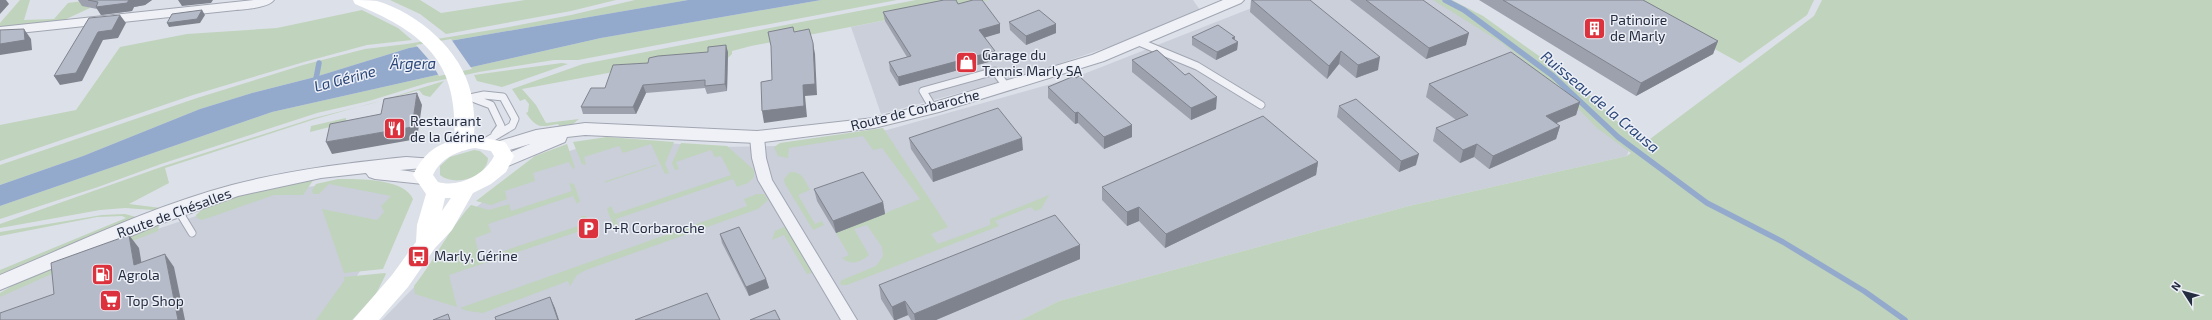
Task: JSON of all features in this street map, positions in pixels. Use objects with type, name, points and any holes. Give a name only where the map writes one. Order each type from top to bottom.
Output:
[{"type":"main road","points":[[361,0],[388,11],[424,33],[442,51],[463,92],[467,124],[464,143]]},
{"type":"main road","points":[[365,320],[404,277],[427,243],[453,212],[464,189],[490,176],[495,147],[464,143],[441,152],[430,177],[427,243]]},
{"type":"main road","points":[[430,177],[464,189]]},
{"type":"street","points":[[0,31],[38,30],[181,11],[246,5],[268,0]]},
{"type":"street","name":"Route de Corbaroche","points":[[495,147],[578,130],[613,129],[675,134],[757,137],[874,123],[933,108],[1098,58],[1236,0]]},
{"type":"street","points":[[757,137],[759,158],[765,180],[849,320]]},
{"type":"street","name":"Route de Chésalles","points":[[0,283],[48,262],[178,210],[234,191],[264,183],[299,176],[355,169],[430,177]]},
{"type":"lane","points":[[1139,42],[1197,66],[1261,105]]},
{"type":"lane","points":[[463,92],[491,105],[501,126],[495,147]]},
{"type":"lane","points":[[463,92],[503,97],[515,119],[512,126],[495,147]]},
{"type":"lane","points":[[178,210],[192,234]]},
{"type":"shaded area","points":[[990,0],[1193,0],[1200,10],[1132,39],[1026,75],[881,114],[851,27]]},
{"type":"shaded area","points":[[1272,0],[1437,0],[1503,42],[1629,149],[1627,156],[1409,206],[1059,301],[1021,320],[382,320],[431,270],[469,213],[530,164],[597,142],[628,140],[718,147],[784,146],[887,130],[1076,77]]},
{"type":"shaded area","points":[[338,182],[406,199],[332,315],[327,320],[0,320],[0,295],[131,238],[255,196]]},
{"type":"green space","points":[[20,0],[30,0],[24,20],[54,19],[68,3],[83,1],[90,8],[51,26],[0,28],[0,23]]},
{"type":"green space","points":[[390,0],[420,0],[441,13],[525,0],[616,0],[571,11],[446,34],[420,14]]},
{"type":"green space","points":[[635,0],[688,0],[409,48],[315,77],[252,93],[200,109],[83,156],[0,185],[0,165],[197,98],[303,65],[365,49],[407,44],[509,27],[571,15]]},
{"type":"green space","points":[[821,0],[897,0],[578,60],[554,60],[479,72],[427,83],[369,101],[317,113],[0,219],[0,206],[272,112],[601,38]]},
{"type":"green space","points":[[916,0],[990,0],[751,46],[732,51],[732,54],[728,58],[651,65],[522,89],[536,105],[546,123],[579,119],[573,124],[539,126],[533,122],[526,113],[528,112],[529,104],[525,99],[520,101],[512,89],[583,64]]},
{"type":"green space","points":[[1433,0],[1452,0],[1483,16],[1577,83],[1642,145],[1814,16],[1822,0],[2212,0],[2212,320],[1021,320],[1059,301],[1409,206],[1627,156],[1631,153],[1597,128],[1559,89],[1502,43]]},
{"type":"green space","points":[[1626,0],[1814,0],[1807,15],[1740,63]]},
{"type":"green space","points":[[362,10],[398,28],[412,40],[367,45],[304,62],[193,95],[0,161],[0,125],[76,110],[120,47],[187,34],[277,28]]},
{"type":"green space","points":[[562,63],[568,64],[502,87],[477,81],[474,75]]},
{"type":"green space","points":[[444,81],[430,97],[423,95],[419,90],[381,101]]},
{"type":"green space","points":[[358,107],[315,119],[165,168],[169,183],[129,204],[161,208],[153,210],[125,208],[100,210],[0,228],[0,224],[164,166],[314,118]]},
{"type":"green space","points":[[346,118],[346,123],[310,132],[311,126]]},
{"type":"green space","points":[[883,128],[948,227],[931,234],[938,244],[990,225],[990,219],[1049,195],[1041,209],[1035,211],[1031,207],[995,221],[999,226],[847,285],[841,285],[840,282],[842,280],[876,266],[883,256],[882,247],[867,225],[854,229],[869,255],[863,260],[856,262],[849,262],[842,258],[849,255],[836,233],[920,199],[882,148],[873,150],[863,136],[789,148],[788,158],[778,156],[774,147],[780,143]]},
{"type":"green space","points":[[607,137],[674,142],[665,164],[669,173],[665,174],[651,144],[623,153],[619,146],[584,157],[586,165],[582,164],[573,142]]},
{"type":"green space","points":[[681,143],[727,146],[754,170],[754,177],[748,183],[737,187],[733,179],[616,219],[619,228],[614,227],[607,209],[611,206],[615,214],[731,175],[721,156],[715,157],[711,150],[676,162],[679,169],[675,170],[672,163]]},
{"type":"green space","points":[[567,144],[575,168],[573,169],[569,162],[533,173],[535,181],[505,191],[507,199],[491,205],[476,201],[535,156]]},
{"type":"green space","points":[[474,150],[480,151],[488,158],[482,171],[469,178],[461,180],[446,179],[440,175],[440,166],[450,157]]},
{"type":"green space","points":[[658,165],[604,183],[606,181]]},
{"type":"green space","points":[[790,172],[797,173],[805,180],[810,190],[798,195],[815,224],[822,221],[824,225],[813,230],[785,184],[784,179]]},
{"type":"green space","points":[[314,179],[303,195],[274,195],[201,220],[197,218],[196,215],[205,208],[234,196]]},
{"type":"green space","points":[[338,179],[356,179],[390,183],[408,192],[413,199],[383,269],[344,273],[322,209],[377,220],[384,212],[381,206],[391,196],[329,184],[319,194],[313,194],[312,190],[316,184]]},
{"type":"green space","points":[[569,183],[574,184],[580,201],[577,204],[573,196],[488,224],[491,232],[475,238],[480,259],[584,224],[581,216],[586,216],[593,235],[589,238],[586,229],[449,275],[457,307],[415,294],[414,286],[456,223],[471,205],[489,210],[509,204],[511,211],[572,191]]},
{"type":"green space","points":[[757,194],[764,194],[768,200],[758,209],[586,270],[577,275],[570,286],[568,281],[483,313],[468,311],[460,308],[747,206],[744,199]]},
{"type":"green space","points":[[125,214],[136,217],[0,274],[0,270],[126,218],[122,216],[97,217],[0,236],[0,232],[102,215]]},
{"type":"green space","points":[[153,226],[159,226],[158,231],[83,260],[0,297],[0,293],[27,277]]},
{"type":"green space","points":[[786,226],[814,272],[807,274],[784,235],[772,240],[775,231]]},
{"type":"green space","points":[[386,274],[376,294],[352,320],[316,320],[344,281],[344,277]]},
{"type":"water","name":"Ärgera","points":[[688,0],[821,0],[601,38],[272,112],[0,206],[0,185],[83,156],[200,109],[252,93],[315,77],[409,48]]},
{"type":"pier","points":[[451,39],[472,69],[439,76],[430,61],[416,45]]},
{"type":"building","points":[[88,0],[129,0],[127,3],[96,7],[98,2]]},
{"type":"building","points":[[944,0],[956,0],[958,4],[973,0],[982,0],[1000,24],[979,30],[995,51],[898,77],[889,62],[911,56],[883,12]]},
{"type":"building","points":[[1252,0],[1310,0],[1380,57],[1358,65],[1341,51],[1329,66]]},
{"type":"building","points":[[1366,0],[1423,0],[1469,33],[1429,48]]},
{"type":"building","name":"Patinoire de Marly","points":[[1503,0],[1643,0],[1718,41],[1641,83]]},
{"type":"building","points":[[202,10],[197,19],[167,23],[172,14]]},
{"type":"building","points":[[1039,10],[1056,24],[1026,36],[1009,22]]},
{"type":"building","points":[[120,15],[112,30],[98,32],[76,73],[54,76],[89,18]]},
{"type":"building","points":[[1218,25],[1235,37],[1232,38],[1238,42],[1217,52],[1192,37]]},
{"type":"building","points":[[793,27],[794,32],[809,29],[813,43],[815,84],[803,85],[804,106],[762,111],[761,82],[772,80],[771,46],[768,32]]},
{"type":"building","points":[[24,29],[25,40],[0,44],[0,30]]},
{"type":"building","points":[[726,45],[725,84],[705,86],[705,80],[643,85],[633,107],[581,107],[591,88],[605,88],[613,65],[648,63],[649,58],[708,52],[708,47]]},
{"type":"building","points":[[1157,50],[1185,75],[1189,73],[1217,97],[1191,108],[1132,60]]},
{"type":"building","points":[[1511,52],[1580,102],[1546,116],[1560,126],[1493,156],[1477,144],[1463,150],[1436,128],[1468,115],[1429,84]]},
{"type":"building","points":[[1074,76],[1076,78],[1079,76],[1132,125],[1104,137],[1078,112],[1075,113],[1048,87]]},
{"type":"building","points":[[417,93],[412,127],[326,142],[330,124],[381,114],[384,99]]},
{"type":"building","points":[[1356,99],[1419,154],[1401,161],[1339,106]]},
{"type":"building","points":[[998,108],[1022,138],[932,170],[909,138]]},
{"type":"building","points":[[1263,116],[1318,162],[1166,234],[1139,207],[1127,212],[1102,187]]},
{"type":"building","points":[[863,172],[883,202],[833,221],[814,189]]},
{"type":"building","points":[[1055,215],[1080,245],[914,314],[905,301],[892,307],[879,285]]},
{"type":"building","points":[[739,227],[766,279],[746,287],[720,234]]},
{"type":"building","points":[[129,235],[134,265],[165,254],[178,320],[0,320],[0,313],[54,294],[51,263]]},
{"type":"building","points":[[707,293],[720,320],[635,320]]},
{"type":"building","points":[[550,297],[558,320],[496,320],[495,317]]},
{"type":"building","points":[[775,310],[780,320],[750,320]]},
{"type":"building","points":[[448,314],[450,320],[433,320]]},
{"type":"waterway","name":"Ruisseau de la Crausa","points":[[1445,0],[1464,10],[1553,76],[1618,137],[1707,203],[1783,242],[1864,291],[1905,320]]},
{"type":"waterway","name":"La Gérine","points":[[315,84],[319,63]]},
{"type":"place","name":"Patinoire de Marly","points":[[1595,28]]},
{"type":"place","name":"Garage du Tennis Marly SA","points":[[966,63]]},
{"type":"place","name":"Restaurant de la Gérine","points":[[394,129]]},
{"type":"place","name":"P+R Corbaroche","points":[[588,228]]},
{"type":"place","name":"Marly, Gérine","points":[[419,256]]},
{"type":"place","name":"Agrola","points":[[103,275]]},
{"type":"place","name":"Top Shop","points":[[110,301]]}]
